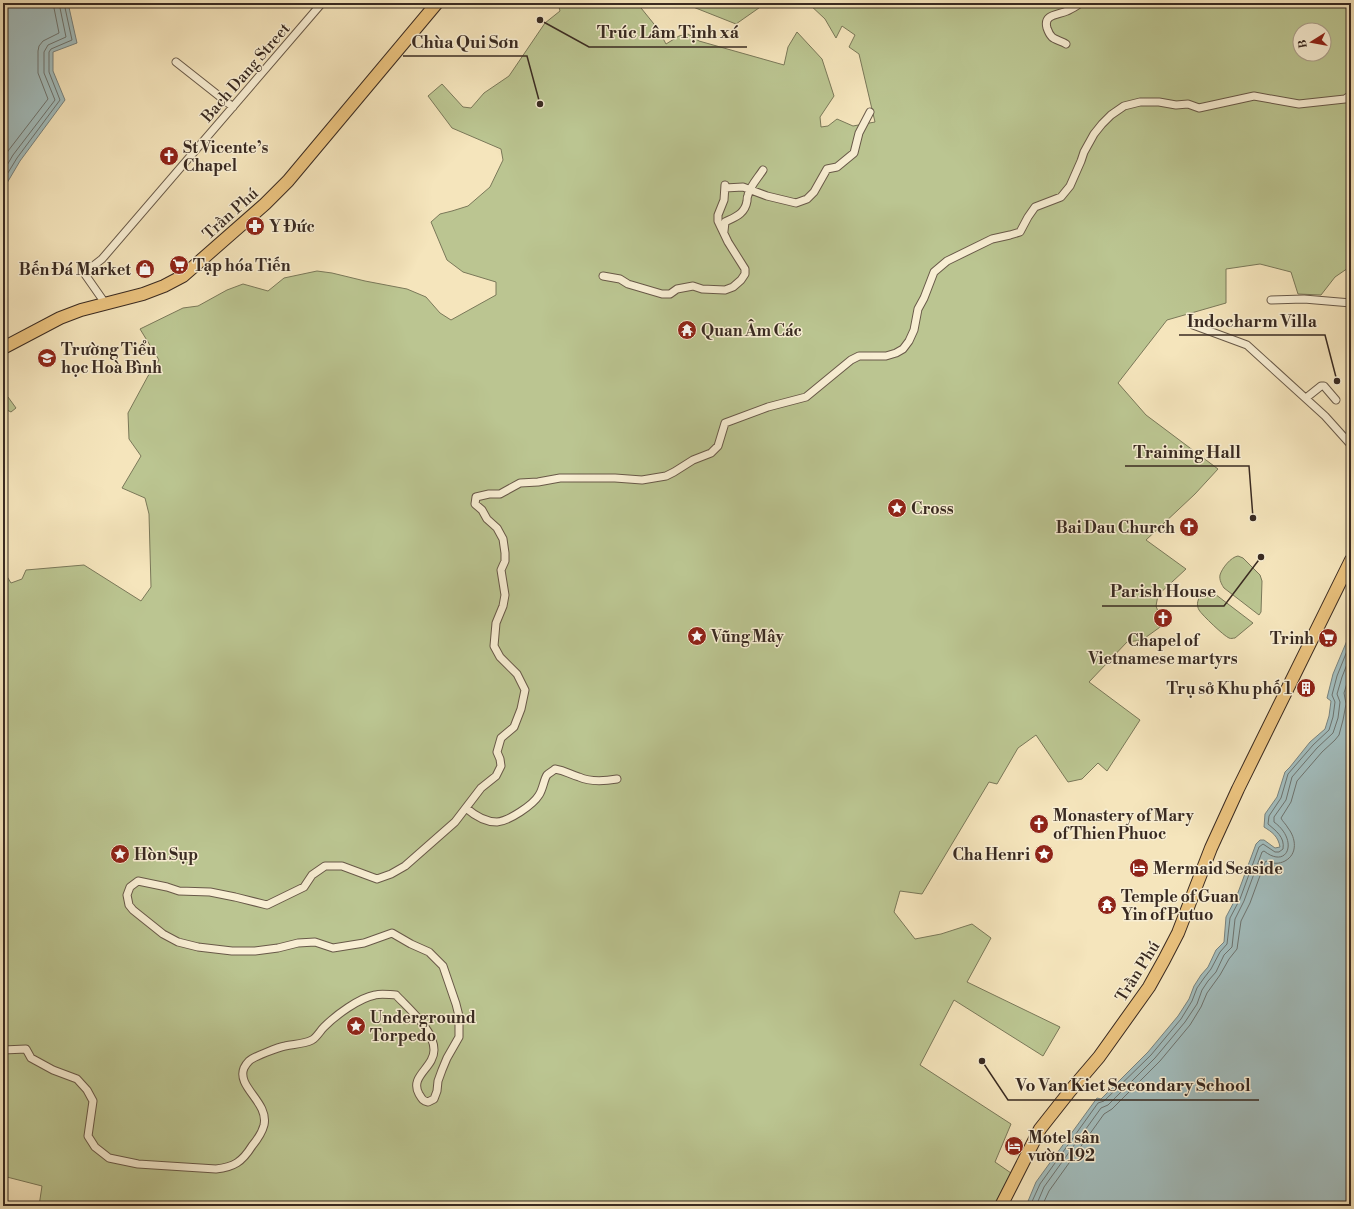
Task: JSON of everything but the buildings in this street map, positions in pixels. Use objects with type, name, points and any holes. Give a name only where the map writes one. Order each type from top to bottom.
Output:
[{"type":"main road","name":"Trần Phú","points":[[3,348],[60,318],[105,303],[143,294],[164,286],[183,276],[265,204],[298,168],[437,3]]},
{"type":"main road","name":"Trần Phú","points":[[1001,1206],[1040,1129],[1070,1090],[1099,1057],[1149,987],[1164,960],[1178,933],[1211,848],[1235,795],[1351,560]]},
{"type":"street","name":"Bach Dang Street","points":[[105,303],[84,273],[102,259],[322,3]]},
{"type":"street","points":[[1066,44],[1061,40],[1052,37],[1046,22],[1053,14],[1067,11],[1081,3]]},
{"type":"street","points":[[176,62],[233,107]]},
{"type":"street","points":[[3,1050],[26,1049],[31,1058],[53,1070],[77,1079],[87,1090],[93,1101],[88,1136],[95,1147],[109,1158],[138,1164],[216,1169],[228,1168],[238,1163],[246,1156],[261,1134],[264,1124],[264,1116],[259,1101],[246,1086],[242,1073],[244,1066],[250,1060],[283,1046],[312,1040],[325,1026],[340,1014],[364,999],[376,994],[396,995],[426,1029],[431,1038],[434,1051],[431,1060],[417,1080],[417,1090],[423,1100],[428,1102],[434,1100],[442,1070],[459,1037],[459,1016],[442,966],[429,952],[392,933],[364,943],[333,948],[314,942],[298,943],[278,948],[255,951],[198,947],[178,942],[163,934],[133,910],[129,905],[127,895],[130,887],[138,881],[167,886],[179,891],[210,892],[267,905],[304,888],[312,875],[325,866],[342,866],[377,879],[383,878],[410,862],[456,822],[480,788],[496,776],[501,766],[497,752],[501,738],[514,727],[526,690],[517,674],[500,657],[494,646],[496,623],[503,606],[505,595],[501,570],[505,561],[505,553],[503,539],[497,528],[487,519],[482,510],[475,504],[476,497],[489,494],[500,494],[520,483],[538,482],[560,478],[615,478],[642,480],[666,476],[693,460],[711,453],[718,446],[725,423],[768,407],[806,397],[850,360],[859,356],[886,356],[903,349],[914,330],[918,309],[934,272],[947,261],[992,239],[1020,232],[1035,207],[1061,197],[1070,186],[1084,152],[1094,134],[1111,115],[1124,106],[1140,102],[1159,102],[1176,105],[1188,104],[1199,108],[1254,96],[1299,104],[1345,99],[1351,95]]},
{"type":"street","points":[[603,276],[620,279],[628,284],[662,294],[670,294],[677,289],[693,286],[702,289],[725,290],[733,287],[745,274],[745,269],[728,242],[718,221],[718,215],[724,200],[725,186],[743,187],[759,194],[796,203],[807,199],[814,192],[827,170],[837,167],[854,153],[859,133],[870,112]]},
{"type":"street","points":[[724,232],[725,222],[739,216],[745,207],[747,195],[750,189],[763,170]]},
{"type":"street","points":[[1271,300],[1304,299],[1351,303]]},
{"type":"street","points":[[1193,325],[1247,345],[1326,416],[1351,445]]},
{"type":"street","points":[[1306,398],[1321,386],[1324,386],[1336,400]]},
{"type":"street","points":[[466,808],[476,816],[497,822],[512,816],[526,808],[538,797],[547,775],[555,769],[565,770],[580,778],[603,781],[617,779]]},
{"type":"green space","points":[[558,3],[637,3],[658,29],[666,44],[679,36],[688,34],[699,41],[784,65],[788,47],[797,32],[822,59],[834,96],[820,117],[821,127],[828,126],[837,119],[853,126],[875,122],[859,54],[849,47],[855,35],[842,26],[836,38],[825,19],[808,3],[1351,3],[1351,266],[1335,277],[1321,295],[1298,294],[1291,272],[1260,264],[1226,269],[1226,303],[1167,320],[1118,383],[1146,415],[1218,469],[1195,494],[1146,540],[1186,569],[1158,595],[1156,606],[1163,625],[1142,640],[1127,642],[1089,682],[1140,720],[1107,771],[1098,763],[1082,779],[1068,782],[1036,735],[1018,748],[997,784],[989,782],[922,894],[900,891],[894,912],[915,939],[941,934],[972,924],[991,938],[967,982],[1060,1027],[1043,1056],[954,1000],[920,1065],[1011,1124],[995,1162],[1011,1173],[997,1206],[39,1206],[42,1186],[3,1176],[3,570],[11,583],[22,579],[26,570],[84,565],[141,601],[151,587],[149,514],[145,498],[122,488],[141,456],[129,439],[128,413],[148,376],[159,360],[140,329],[183,308],[198,306],[227,290],[243,284],[268,291],[284,278],[317,271],[407,289],[426,297],[440,313],[451,320],[496,295],[496,282],[463,272],[447,260],[431,222],[440,214],[468,206],[490,187],[503,160],[501,149],[452,128],[428,96],[442,84],[463,107],[471,108],[484,93],[509,76],[545,23],[560,11]]},
{"type":"green space","points":[[683,3],[766,3],[736,24]]},
{"type":"green space","points":[[8,397],[16,408],[11,412],[3,408],[3,401]]},
{"type":"green space","points":[[1238,556],[1243,558],[1260,575],[1262,581],[1261,612],[1259,615],[1224,588],[1221,582],[1220,575],[1223,569],[1227,563]]},
{"type":"green space","points":[[1208,591],[1211,591],[1253,623],[1235,638],[1230,638],[1218,630],[1204,616],[1198,607],[1198,600],[1200,597]]},
{"type":"water","points":[[3,3],[68,3],[77,43],[53,52],[53,71],[65,100],[20,161],[7,183],[3,186]]},
{"type":"water","points":[[1351,631],[1351,1206],[1026,1206],[1036,1182],[1097,1098],[1101,1099],[1148,1052],[1178,1016],[1189,999],[1194,986],[1208,967],[1216,950],[1224,942],[1226,917],[1236,898],[1256,844],[1260,840],[1264,840],[1275,848],[1280,847],[1278,840],[1274,835],[1264,827],[1265,814],[1277,797],[1285,772],[1310,742],[1325,729],[1331,701],[1327,698],[1333,674]]},
{"type":"place","name":"Trúc Lâm Tịnh xá","points":[[540,20]]},
{"type":"place","name":"Chùa Qui Sơn","points":[[540,104]]},
{"type":"place","name":"St Vicente’s Chapel","points":[[169,156]]},
{"type":"place","name":"Y Đức","points":[[255,226]]},
{"type":"place","name":"Tạp hóa Tiến","points":[[179,265]]},
{"type":"place","name":"Bến Đá Market","points":[[145,269]]},
{"type":"place","name":"Quan Âm Các","points":[[687,330]]},
{"type":"place","name":"Trường Tiểu học Hoà Bình","points":[[47,358]]},
{"type":"place","name":"Indocharm Villa","points":[[1337,381]]},
{"type":"place","name":"Cross","points":[[897,508]]},
{"type":"place","name":"Training Hall","points":[[1253,518]]},
{"type":"place","name":"Bai Dau Church","points":[[1189,527]]},
{"type":"place","name":"Parish House","points":[[1261,557]]},
{"type":"place","name":"Chapel of Vietnamese martyrs","points":[[1163,618]]},
{"type":"place","name":"Vũng Mây","points":[[697,636]]},
{"type":"place","name":"Trinh","points":[[1328,638]]},
{"type":"place","name":"Trụ sở Khu phố 1","points":[[1306,688]]},
{"type":"place","name":"Monastery of Mary of Thien Phuoc","points":[[1039,824]]},
{"type":"place","name":"Hòn Sụp","points":[[120,854]]},
{"type":"place","name":"Cha Henri","points":[[1044,854]]},
{"type":"place","name":"Mermaid Seaside","points":[[1139,868]]},
{"type":"place","name":"Temple of Guan Yin of Putuo","points":[[1107,905]]},
{"type":"place","name":"Underground Torpedo","points":[[356,1026]]},
{"type":"place","name":"Vo Van Kiet Secondary School","points":[[982,1061]]},
{"type":"place","name":"Motel sân vườn 192","points":[[1014,1146]]}]
